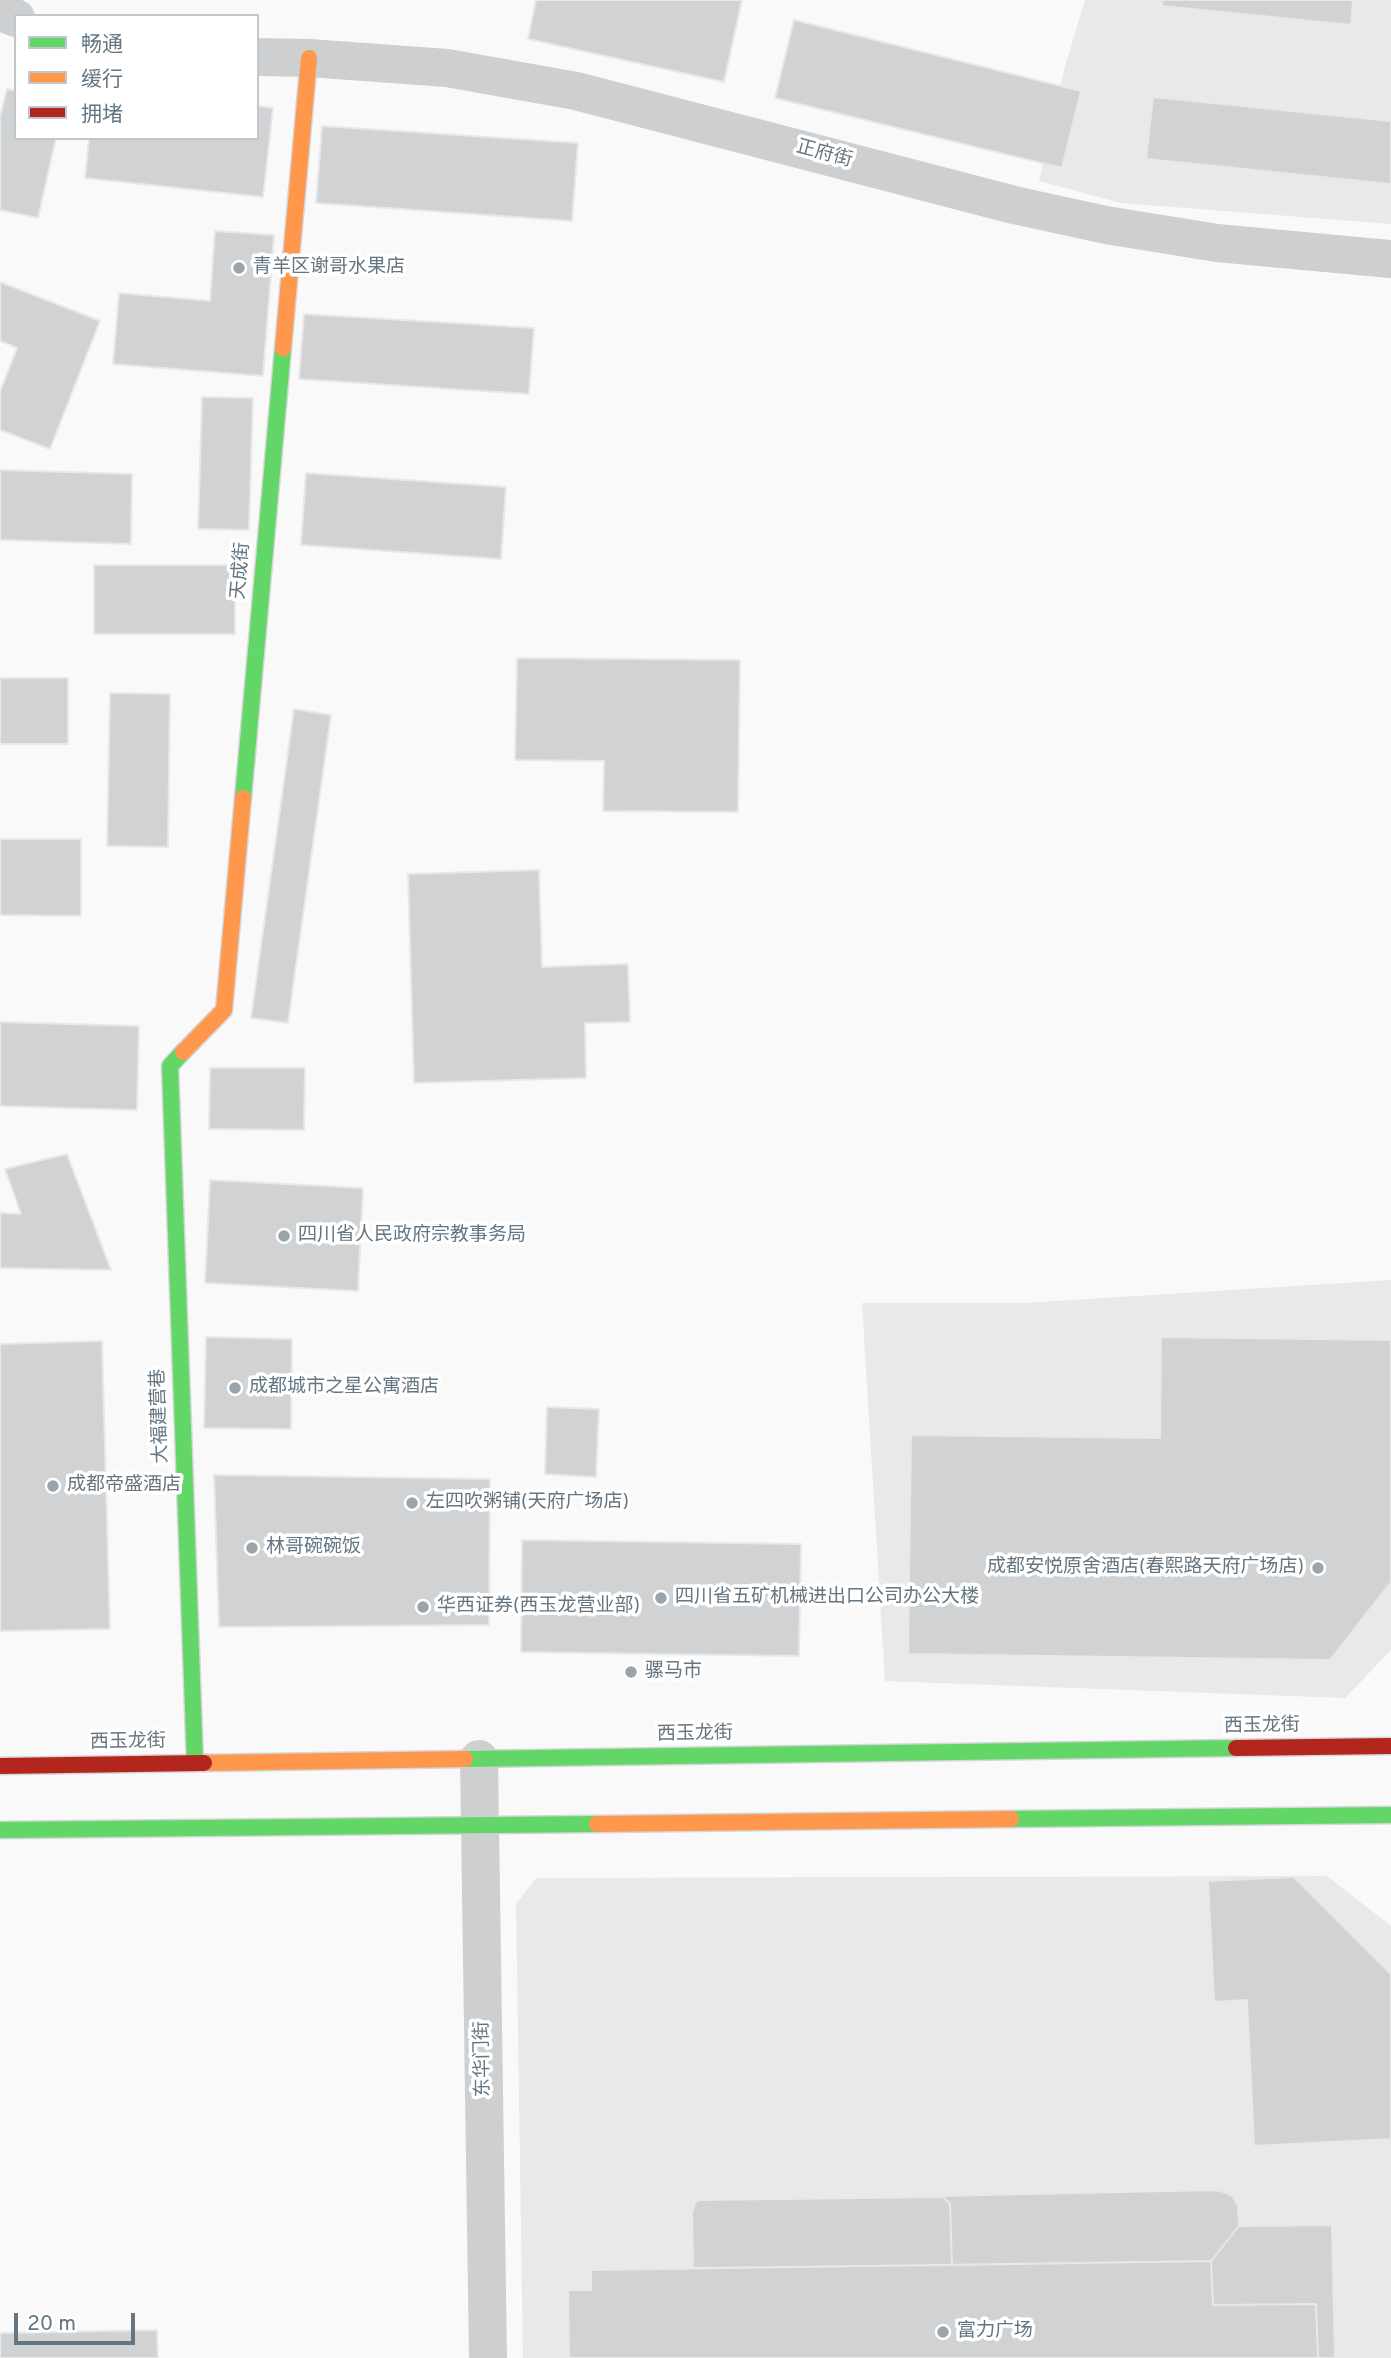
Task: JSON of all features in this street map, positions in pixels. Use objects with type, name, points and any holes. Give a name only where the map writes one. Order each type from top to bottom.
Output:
[{"type":"main road","name":"天成街","points":[[170,1066],[224,1010],[309,58]]},
{"type":"main road","name":"大福建营巷","points":[[170,1066],[195,1763]]},
{"type":"main road","name":"西玉龙街","points":[[0,1766],[1391,1746]]},
{"type":"main road","points":[[0,1830],[1391,1815]]},
{"type":"street","name":"正府街","points":[[259,57],[447,68],[576,90],[1014,205],[1106,225],[1217,243],[1391,259]]},
{"type":"street","name":"东华门街","points":[[479,1759],[488,2358]]},
{"type":"shaded area","points":[[1085,0],[1391,0],[1391,224],[1121,203],[1039,181],[1064,70]]},
{"type":"shaded area","points":[[1391,1280],[1391,1650],[1345,1698],[885,1681],[862,1303],[1024,1303]]},
{"type":"shaded area","points":[[1327,1876],[1391,1926],[1391,2358],[523,2358],[516,1904],[536,1878]]},
{"type":"building","points":[[536,0],[742,0],[724,82],[528,39]]},
{"type":"building","points":[[1162,0],[1353,0],[1351,25],[1162,6]]},
{"type":"building","points":[[794,20],[1081,91],[1062,168],[775,98]]},
{"type":"building","points":[[7,89],[14,91],[14,140],[56,140],[38,218],[0,210],[0,117]]},
{"type":"building","points":[[1153,97],[1391,121],[1391,184],[1146,159]]},
{"type":"building","points":[[259,106],[273,108],[263,197],[85,178],[89,140],[259,140]]},
{"type":"building","points":[[322,126],[578,143],[572,221],[316,203]]},
{"type":"building","points":[[215,231],[274,235],[263,376],[113,364],[119,293],[210,301]]},
{"type":"building","points":[[0,282],[100,321],[50,449],[0,430],[0,392],[17,348],[0,341]]},
{"type":"building","points":[[304,314],[534,328],[529,394],[299,379]]},
{"type":"building","points":[[202,397],[253,398],[249,530],[198,529]]},
{"type":"building","points":[[0,470],[132,474],[131,544],[0,540]]},
{"type":"building","points":[[306,473],[506,487],[501,559],[301,545]]},
{"type":"building","points":[[94,565],[235,565],[235,634],[94,634]]},
{"type":"building","points":[[517,658],[740,660],[738,812],[603,811],[604,761],[515,760]]},
{"type":"building","points":[[0,678],[68,678],[68,744],[0,744]]},
{"type":"building","points":[[110,693],[170,694],[168,847],[107,846]]},
{"type":"building","points":[[294,709],[331,715],[288,1023],[251,1018]]},
{"type":"building","points":[[0,839],[81,839],[81,916],[0,915]]},
{"type":"building","points":[[539,870],[542,967],[628,964],[630,1022],[585,1023],[586,1078],[414,1083],[408,874]]},
{"type":"building","points":[[0,1022],[139,1026],[137,1110],[0,1106]]},
{"type":"building","points":[[210,1068],[305,1068],[304,1130],[209,1129]]},
{"type":"building","points":[[67,1154],[111,1270],[0,1268],[0,1213],[21,1214],[5,1169]]},
{"type":"building","name":"四川省人民政府宗教事务局","points":[[210,1180],[363,1188],[358,1291],[205,1283]]},
{"type":"building","points":[[206,1337],[292,1339],[291,1429],[204,1428]]},
{"type":"building","points":[[1161,1337],[1391,1340],[1391,1582],[1330,1660],[908,1654],[911,1435],[1160,1438]]},
{"type":"building","name":"成都帝盛酒店","points":[[102,1341],[110,1629],[0,1631],[0,1344]]},
{"type":"building","points":[[547,1407],[599,1409],[596,1477],[545,1474]]},
{"type":"building","points":[[214,1475],[490,1479],[489,1625],[219,1627]]},
{"type":"building","name":"四川省五矿机械进出口公司办公大楼","points":[[522,1540],[801,1544],[799,1656],[521,1652]]},
{"type":"building","points":[[1294,1877],[1391,1974],[1391,2139],[1254,2146],[1247,2000],[1214,2002],[1208,1881]]},
{"type":"building","points":[[1215,2190],[1232,2196],[1238,2205],[1239,2226],[1211,2261],[952,2265],[950,2204],[943,2197],[937,2196]]},
{"type":"building","points":[[943,2197],[950,2204],[952,2265],[693,2268],[692,2213],[699,2200]]},
{"type":"building","points":[[1332,2225],[1335,2358],[1318,2358],[1316,2304],[1213,2305],[1211,2261],[1239,2226]]},
{"type":"building","name":"富力广场","points":[[1211,2261],[1213,2305],[1316,2304],[1318,2358],[569,2358],[568,2290],[591,2290],[591,2270]]},
{"type":"building","points":[[157,2330],[158,2358],[0,2358],[0,2333]]},
{"type":"traffic: fast","points":[[243,798],[283,348]]},
{"type":"traffic: fast","points":[[183,1052],[170,1066],[195,1763]]},
{"type":"traffic: fast","points":[[465,1759],[1236,1748]]},
{"type":"traffic: fast","points":[[1011,1819],[1391,1815]]},
{"type":"traffic: fast","points":[[0,1830],[597,1824]]},
{"type":"traffic: slow","points":[[283,348],[309,58]]},
{"type":"traffic: slow","points":[[183,1052],[224,1010],[243,798]]},
{"type":"traffic: slow","points":[[204,1763],[465,1759]]},
{"type":"traffic: slow","points":[[597,1824],[1011,1819]]},
{"type":"traffic: jam","points":[[1236,1748],[1391,1746]]},
{"type":"traffic: jam","points":[[0,1766],[204,1763]]},
{"type":"place","name":"青羊区谢哥水果店","points":[[239,268]]},
{"type":"place","name":"四川省人民政府宗教事务局","points":[[284,1236]]},
{"type":"place","name":"成都城市之星公寓酒店","points":[[235,1388]]},
{"type":"place","name":"成都帝盛酒店","points":[[53,1486]]},
{"type":"place","name":"左四吹粥铺(天府广场店)","points":[[412,1503]]},
{"type":"place","name":"林哥碗碗饭","points":[[252,1548]]},
{"type":"place","name":"成都安悦原舍酒店(春熙路天府广场店)","points":[[1318,1568]]},
{"type":"place","name":"四川省五矿机械进出口公司办公大楼","points":[[661,1598]]},
{"type":"place","name":"华西证券(西玉龙营业部)","points":[[423,1607]]},
{"type":"place","name":"骡马市","points":[[631,1672]]},
{"type":"place","name":"富力广场","points":[[943,2332]]}]
